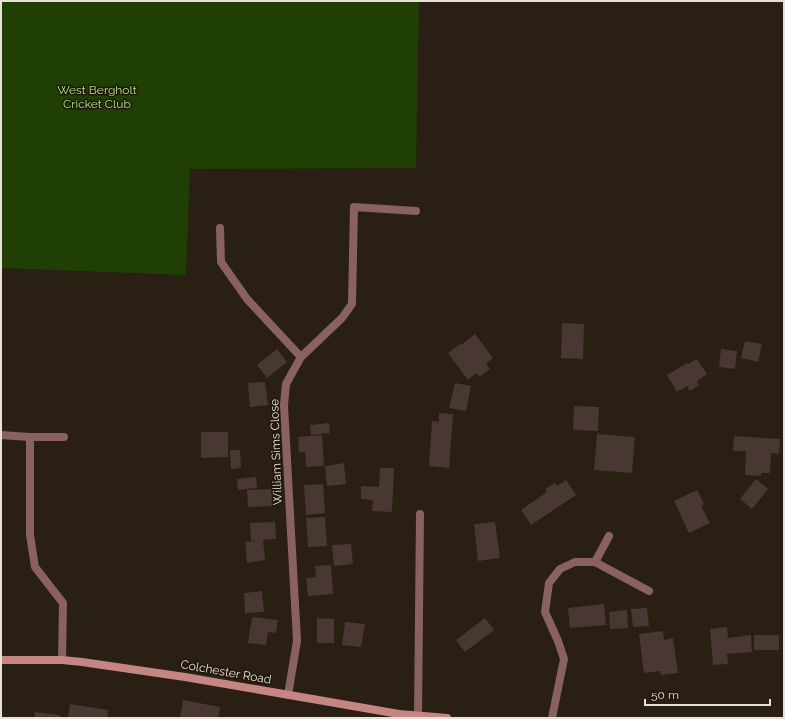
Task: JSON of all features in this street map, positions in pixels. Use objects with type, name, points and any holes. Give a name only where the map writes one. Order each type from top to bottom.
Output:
[{"type":"main road","name":"Colchester Road","points":[[1,660],[62,660],[82,662],[185,677],[399,714],[447,718]]},
{"type":"street","name":"William Sims Close","points":[[288,695],[298,641],[284,405],[286,384],[301,357],[342,318],[352,304],[354,207],[416,212]]},
{"type":"street","points":[[220,228],[221,262],[247,299],[301,357]]},
{"type":"street","points":[[1,435],[64,437]]},
{"type":"street","points":[[30,437],[30,535],[35,567],[63,603],[62,660]]},
{"type":"street","points":[[418,716],[420,514]]},
{"type":"street","points":[[595,562],[608,536]]},
{"type":"street","points":[[552,718],[564,660],[558,641],[545,612],[549,583],[560,569],[575,562],[595,562],[649,591]]},
{"type":"green space","name":"West Bergholt Cricket Club","points":[[1,1],[419,1],[416,168],[190,169],[186,275],[1,268]]},
{"type":"building","points":[[562,323],[584,324],[583,359],[561,358]]},
{"type":"building","points":[[475,334],[493,358],[486,364],[490,369],[479,377],[476,373],[468,380],[448,353]]},
{"type":"building","points":[[745,341],[762,344],[758,362],[741,358]]},
{"type":"building","points":[[277,349],[287,362],[267,378],[257,365]]},
{"type":"building","points":[[721,349],[737,351],[735,369],[719,367]]},
{"type":"building","points":[[697,359],[707,374],[697,381],[699,385],[690,391],[687,386],[677,392],[667,375]]},
{"type":"building","points":[[265,382],[268,405],[250,407],[248,383]]},
{"type":"building","points":[[455,383],[471,386],[466,411],[449,408]]},
{"type":"building","points":[[574,406],[599,407],[598,431],[573,430]]},
{"type":"building","points":[[439,413],[453,414],[449,468],[429,466],[432,421],[439,422]]},
{"type":"building","points":[[329,423],[330,433],[311,435],[310,425]]},
{"type":"building","points":[[201,432],[228,432],[228,457],[201,458]]},
{"type":"building","points":[[597,434],[635,437],[632,473],[594,470]]},
{"type":"building","points":[[322,435],[324,466],[306,467],[305,452],[299,452],[298,437]]},
{"type":"building","points":[[734,436],[780,439],[779,454],[771,453],[770,473],[761,473],[761,476],[745,475],[746,451],[733,451]]},
{"type":"building","points":[[230,450],[240,450],[241,468],[231,469]]},
{"type":"building","points":[[344,463],[346,484],[327,486],[325,466]]},
{"type":"building","points":[[380,468],[394,468],[392,512],[372,511],[373,500],[361,499],[361,486],[379,487]]},
{"type":"building","points":[[256,477],[257,488],[238,490],[237,479]]},
{"type":"building","points":[[756,479],[768,489],[752,509],[740,499]]},
{"type":"building","points":[[566,480],[576,495],[531,525],[521,510],[547,492],[545,489],[555,483],[557,486]]},
{"type":"building","points":[[323,484],[325,513],[306,515],[304,485]]},
{"type":"building","points":[[272,489],[273,506],[248,507],[247,490]]},
{"type":"building","points":[[697,490],[704,504],[701,506],[710,523],[689,533],[674,501]]},
{"type":"building","points":[[325,517],[327,546],[308,547],[306,518]]},
{"type":"building","points":[[275,522],[276,539],[263,540],[265,560],[247,563],[245,542],[260,541],[251,541],[250,523]]},
{"type":"building","points":[[495,522],[500,558],[478,561],[474,524]]},
{"type":"building","points":[[351,544],[353,564],[334,566],[332,545]]},
{"type":"building","points":[[331,565],[333,594],[308,596],[306,578],[316,577],[315,566]]},
{"type":"building","points":[[262,591],[264,612],[245,613],[244,593]]},
{"type":"building","points":[[604,604],[606,625],[570,628],[568,608]]},
{"type":"building","points":[[647,608],[649,626],[633,627],[631,609]]},
{"type":"building","points":[[627,610],[628,628],[610,629],[609,612]]},
{"type":"building","points":[[252,617],[278,620],[276,633],[268,632],[266,645],[248,643]]},
{"type":"building","points":[[317,618],[334,619],[334,643],[317,643]]},
{"type":"building","points":[[485,618],[494,630],[465,652],[456,640]]},
{"type":"building","points":[[345,622],[365,624],[361,647],[342,645]]},
{"type":"building","points":[[727,627],[728,638],[751,635],[752,652],[727,654],[728,664],[713,665],[710,629]]},
{"type":"building","points":[[663,631],[664,640],[673,638],[678,673],[661,675],[660,671],[644,673],[639,634]]},
{"type":"building","points":[[754,635],[779,635],[779,650],[754,650]]},
{"type":"building","points":[[183,700],[220,707],[218,718],[180,718]]},
{"type":"building","points":[[70,704],[108,710],[107,718],[68,718]]},
{"type":"building","points":[[35,712],[60,715],[60,718],[34,718]]}]
